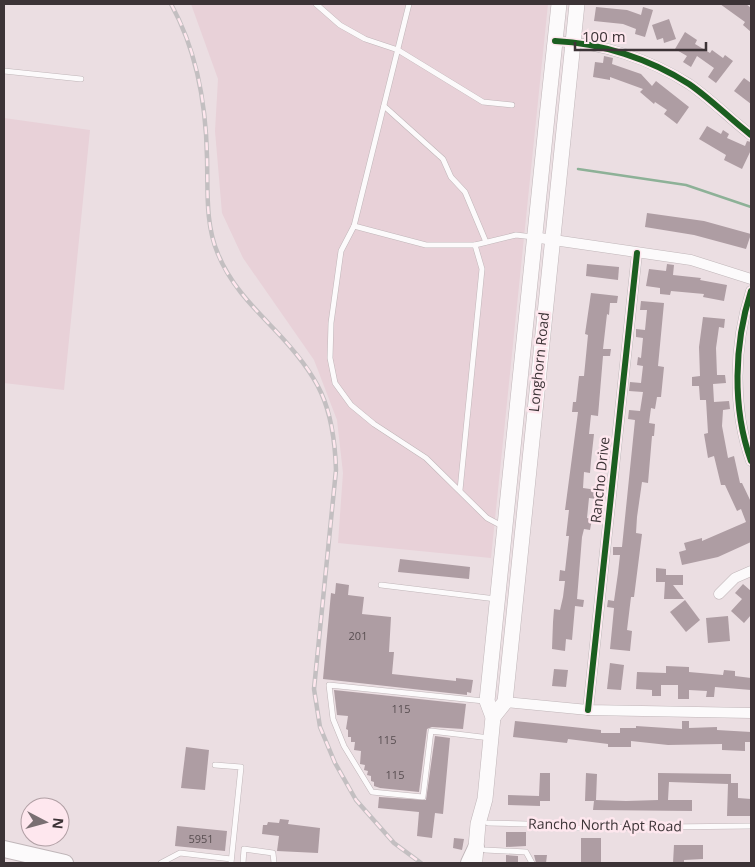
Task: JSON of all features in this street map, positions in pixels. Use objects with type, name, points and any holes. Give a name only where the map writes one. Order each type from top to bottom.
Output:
[{"type":"main road","name":"Longhorn Road","points":[[480,856],[478,824],[485,799],[493,717],[487,701],[533,237],[559,4]]},
{"type":"main road","name":"Longhorn Road","points":[[505,702],[577,4]]},
{"type":"main road","points":[[497,599],[514,601]]},
{"type":"main road","points":[[493,717],[505,702]]},
{"type":"main road","name":"Longhorn Road","points":[[480,856],[488,823],[485,799]]},
{"type":"main road","points":[[4,849],[65,863]]},
{"type":"main road","points":[[469,863],[480,856]]},
{"type":"street","points":[[555,41],[574,42],[624,54],[668,72],[690,85],[751,135]]},
{"type":"street","points":[[533,237],[552,238],[637,253],[691,260],[751,279]]},
{"type":"street","name":"Rancho Drive","points":[[588,710],[637,253]]},
{"type":"street","points":[[751,291],[744,313],[739,342],[738,372],[742,425],[751,461]]},
{"type":"street","points":[[719,594],[735,578],[751,571]]},
{"type":"street","points":[[505,702],[588,710],[751,713]]},
{"type":"lane","points":[[316,4],[340,24],[365,39],[398,50],[483,102],[512,106]]},
{"type":"lane","points":[[409,4],[354,226],[341,251],[331,324],[330,358],[335,383],[351,405],[374,424],[426,458],[487,518],[504,527]]},
{"type":"lane","points":[[4,71],[81,79]]},
{"type":"lane","points":[[384,106],[443,159],[451,177],[465,192],[486,242]]},
{"type":"lane","points":[[354,226],[426,245],[474,245],[516,235],[533,237]]},
{"type":"lane","points":[[460,490],[482,269],[474,245]]},
{"type":"lane","points":[[381,585],[497,599]]},
{"type":"lane","points":[[487,701],[470,701],[329,685],[333,719],[344,746],[372,792],[423,798],[431,731],[491,738]]},
{"type":"lane","points":[[161,863],[180,853],[231,861],[241,767],[215,765]]},
{"type":"lane","name":"Rancho North Apt Road","points":[[488,823],[563,825],[580,828],[751,826]]},
{"type":"lane","points":[[243,863],[244,849],[273,852],[273,863]]},
{"type":"lane","points":[[256,857],[257,851]]},
{"type":"lane","points":[[265,858],[266,852]]},
{"type":"lane","points":[[480,856],[526,852],[532,863]]},
{"type":"shaded area","points":[[191,4],[548,4],[491,558],[338,543],[343,473],[337,420],[314,360],[243,258],[222,213],[215,131],[218,79]]},
{"type":"shaded area","points":[[4,118],[90,130],[64,390],[4,383]]},
{"type":"building","points":[[720,4],[746,4],[751,8],[751,32],[743,25],[745,22]]},
{"type":"building","points":[[596,7],[627,10],[641,15],[643,7],[653,10],[645,37],[635,34],[636,29],[623,24],[594,21]]},
{"type":"building","points":[[669,19],[676,39],[664,43],[663,38],[657,40],[652,25]]},
{"type":"building","points":[[685,32],[697,40],[695,44],[710,53],[712,50],[723,58],[725,55],[733,61],[716,83],[708,77],[714,68],[697,56],[691,67],[683,62],[687,56],[675,49]]},
{"type":"building","points":[[604,56],[613,58],[612,64],[641,74],[652,86],[656,81],[689,107],[677,124],[664,114],[667,110],[655,102],[654,104],[640,92],[643,89],[610,77],[610,80],[593,77],[595,62],[603,63]]},
{"type":"building","points":[[744,78],[751,83],[751,104],[734,91]]},
{"type":"building","points":[[707,126],[721,134],[723,130],[729,134],[727,138],[745,146],[747,141],[751,142],[751,150],[742,169],[724,160],[726,155],[699,139]]},
{"type":"building","points":[[647,213],[704,221],[751,234],[746,249],[694,235],[645,227]]},
{"type":"building","points":[[587,264],[619,267],[618,280],[586,276]]},
{"type":"building","points":[[667,264],[674,265],[673,275],[701,278],[700,280],[727,285],[724,301],[703,297],[704,294],[671,291],[670,295],[660,294],[660,288],[646,286],[649,269],[666,271]]},
{"type":"building","points":[[591,293],[618,296],[617,303],[610,303],[609,315],[607,314],[603,349],[611,349],[610,356],[603,356],[598,416],[591,415],[589,434],[594,434],[590,473],[584,472],[583,488],[597,490],[596,499],[589,498],[587,518],[592,519],[590,530],[584,529],[582,537],[577,599],[584,600],[583,607],[575,606],[572,640],[566,639],[565,651],[552,649],[553,622],[554,609],[560,610],[565,581],[559,581],[560,570],[565,571],[569,536],[566,536],[569,510],[565,510],[578,412],[572,412],[573,402],[576,402],[579,376],[584,376],[588,335],[585,334]]},
{"type":"building","points":[[641,301],[664,303],[658,366],[664,367],[661,397],[657,397],[655,409],[651,408],[649,423],[655,424],[654,436],[652,436],[648,483],[642,482],[637,517],[636,533],[642,534],[634,597],[631,597],[627,630],[632,631],[630,651],[610,649],[614,608],[607,607],[608,600],[614,601],[620,555],[613,555],[613,547],[622,547],[635,420],[628,419],[629,410],[640,411],[643,392],[629,391],[630,382],[641,383],[643,366],[637,365],[638,357],[641,358],[643,338],[636,337],[636,329],[645,330],[647,310],[640,310]]},
{"type":"building","points":[[703,317],[725,319],[724,328],[719,327],[716,348],[717,375],[725,375],[726,383],[713,384],[714,402],[729,401],[730,409],[723,410],[722,426],[728,458],[734,456],[740,483],[742,483],[751,502],[751,542],[718,557],[682,565],[679,552],[686,550],[684,543],[702,538],[702,541],[746,522],[741,509],[737,511],[725,485],[721,485],[714,456],[708,458],[704,434],[708,433],[706,400],[700,400],[699,386],[692,386],[692,377],[700,376],[699,347]]},
{"type":"building","points":[[400,559],[470,567],[469,579],[398,572]]},
{"type":"building","points":[[656,568],[666,569],[666,575],[683,575],[683,585],[673,585],[684,599],[664,599],[665,582],[656,582]]},
{"type":"building","points":[[336,583],[349,585],[348,595],[364,597],[362,614],[391,617],[389,652],[394,652],[392,674],[456,681],[456,678],[473,680],[471,693],[467,692],[467,695],[323,679],[331,593],[335,594]]},
{"type":"building","points":[[743,584],[751,591],[751,615],[744,623],[731,611],[742,599],[735,593]]},
{"type":"building","points":[[685,600],[700,620],[686,632],[670,612]]},
{"type":"building","points":[[728,616],[730,641],[708,643],[706,618]]},
{"type":"building","points":[[610,663],[624,665],[621,690],[607,689]]},
{"type":"building","points":[[666,666],[689,667],[689,672],[723,675],[724,670],[735,671],[735,676],[751,678],[751,690],[715,687],[714,697],[706,697],[707,691],[689,690],[689,699],[678,699],[678,685],[661,685],[661,696],[652,696],[652,690],[636,689],[637,672],[666,673]]},
{"type":"building","points":[[554,669],[568,670],[566,687],[552,686]]},
{"type":"building","points":[[334,690],[466,704],[463,729],[432,727],[427,729],[419,792],[380,788],[374,786],[371,776],[367,775],[368,771],[364,770],[365,765],[360,764],[361,751],[354,750],[355,742],[351,742],[351,737],[348,737],[348,730],[346,729],[348,716],[337,715]]},
{"type":"building","points":[[515,721],[601,730],[601,733],[620,733],[620,728],[636,728],[636,726],[682,729],[682,721],[689,721],[689,728],[717,727],[717,730],[751,732],[751,742],[745,742],[745,751],[722,750],[722,744],[668,745],[631,741],[631,747],[608,747],[608,744],[568,739],[567,743],[513,737]]},
{"type":"building","points":[[435,736],[450,738],[443,814],[435,813],[432,838],[417,836],[419,812],[378,808],[379,797],[426,800]]},
{"type":"building","points":[[186,747],[209,750],[205,790],[181,788]]},
{"type":"building","points":[[540,773],[550,773],[550,801],[540,801],[540,806],[508,805],[508,795],[539,796]]},
{"type":"building","points":[[586,773],[597,774],[596,800],[626,801],[658,800],[658,773],[731,774],[731,783],[738,783],[738,798],[751,799],[751,816],[727,816],[728,784],[669,782],[668,800],[692,800],[692,811],[593,810],[594,801],[585,801]]},
{"type":"building","points":[[280,819],[289,820],[288,824],[320,828],[318,853],[277,851],[279,836],[262,834],[263,825],[267,825],[268,822],[279,823]]},
{"type":"building","points":[[177,826],[227,831],[225,851],[175,846]]},
{"type":"building","points":[[506,832],[526,832],[526,846],[506,847]]},
{"type":"building","points":[[454,838],[464,839],[462,850],[453,848]]},
{"type":"building","points":[[581,838],[601,838],[601,863],[581,863]]},
{"type":"building","points":[[674,845],[703,845],[703,859],[684,860],[684,863],[673,863]]},
{"type":"building","points":[[506,855],[518,856],[518,863],[506,863]]},
{"type":"building","points":[[534,855],[547,855],[546,863],[536,863]]},
{"type":"waterway","points":[[578,169],[686,185],[751,207]]},
{"type":"railway","points":[[171,4],[194,59],[202,98],[205,117],[209,219],[218,254],[242,294],[290,346],[313,377],[321,393],[332,427],[336,470],[314,689],[320,727],[335,763],[356,800],[394,843],[421,863]]},
{"type":"cycle path","points":[[555,41],[572,42],[607,49],[658,67],[689,84],[751,135]]},
{"type":"cycle path","points":[[588,710],[637,253]]},
{"type":"cycle path","points":[[751,291],[741,332],[738,376],[741,420],[751,461]]}]
